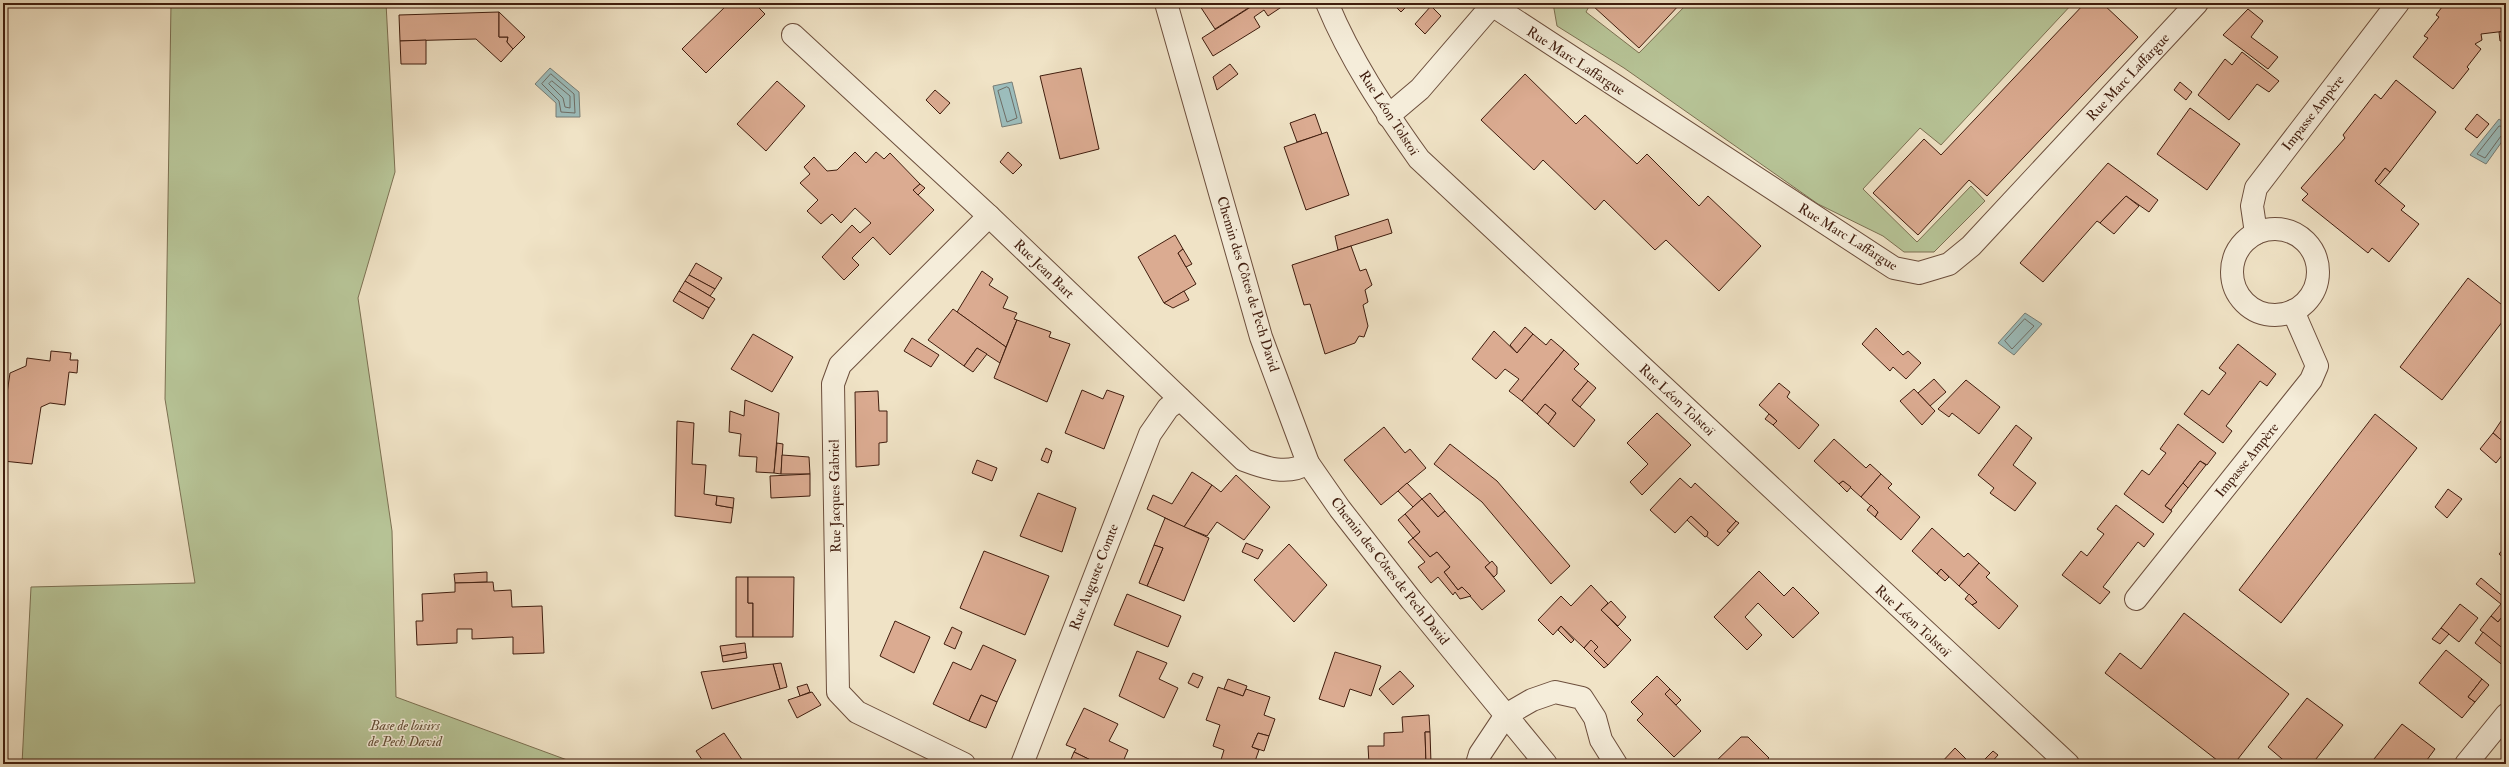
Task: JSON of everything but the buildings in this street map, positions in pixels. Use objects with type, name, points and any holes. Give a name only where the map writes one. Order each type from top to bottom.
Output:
[{"type":"street","name":"Chemin des Côtes de Pech David","points":[[1166,3],[1262,337],[1308,463],[1369,546],[1546,764]]},
{"type":"street","name":"Rue Léon Tolstoï","points":[[1327,3],[1339,32],[1388,116],[1419,159],[2068,764]]},
{"type":"street","name":"Rue Marc Laffargue","points":[[1493,4],[1894,268],[1919,274],[1949,264],[1971,246],[2197,3]]},
{"type":"street","name":"Impasse Ampère","points":[[2256,233],[2252,206],[2256,188],[2398,3]]},
{"type":"street","points":[[1388,116],[1420,89],[1493,4]]},
{"type":"street","name":"Rue Jean Bart","points":[[792,35],[989,216],[1244,460],[1274,469],[1300,468],[1308,463]]},
{"type":"street","name":"Rue Jacques Gabriel","points":[[964,764],[857,712],[838,692],[833,384],[840,365],[989,216]]},
{"type":"street","points":[[2280,229],[2292,232],[2303,238],[2314,253],[2318,271],[2317,283],[2308,300],[2294,311],[2282,315],[2258,312],[2247,306],[2239,296],[2231,274],[2233,262],[2237,250],[2256,233],[2280,229]]},
{"type":"street","name":"Impasse Ampère","points":[[2136,599],[2311,380],[2317,366],[2294,311]]},
{"type":"street","name":"Rue Auguste Comte","points":[[1022,764],[1150,434],[1168,408],[1180,399]]},
{"type":"street","points":[[1477,764],[1480,754],[1506,715],[1532,700],[1555,692],[1582,698],[1595,718],[1601,740],[1616,764]]},
{"type":"street","points":[[2466,764],[2506,715]]},
{"type":"green space","name":"Base de loisirs de Pech David","points":[[171,3],[386,3],[395,172],[358,298],[392,531],[396,697],[578,764],[22,764],[31,587],[195,583],[165,399]]},
{"type":"green space","points":[[1553,3],[1591,3],[1586,12],[1639,53],[1688,3],[2073,3],[1941,145],[1920,128],[1863,189],[1917,242],[1971,186],[1985,201],[1934,252],[1904,252],[1883,236],[1818,204],[1624,68],[1557,26]]},
{"type":"water","points":[[550,68],[579,92],[580,117],[556,117],[556,103],[535,84]]},
{"type":"water","points":[[1012,82],[1022,123],[1002,127],[993,86]]},
{"type":"water","points":[[2499,119],[2506,124],[2506,136],[2486,164],[2470,155]]},
{"type":"water","points":[[2025,313],[2042,324],[2014,355],[1998,343]]}]
